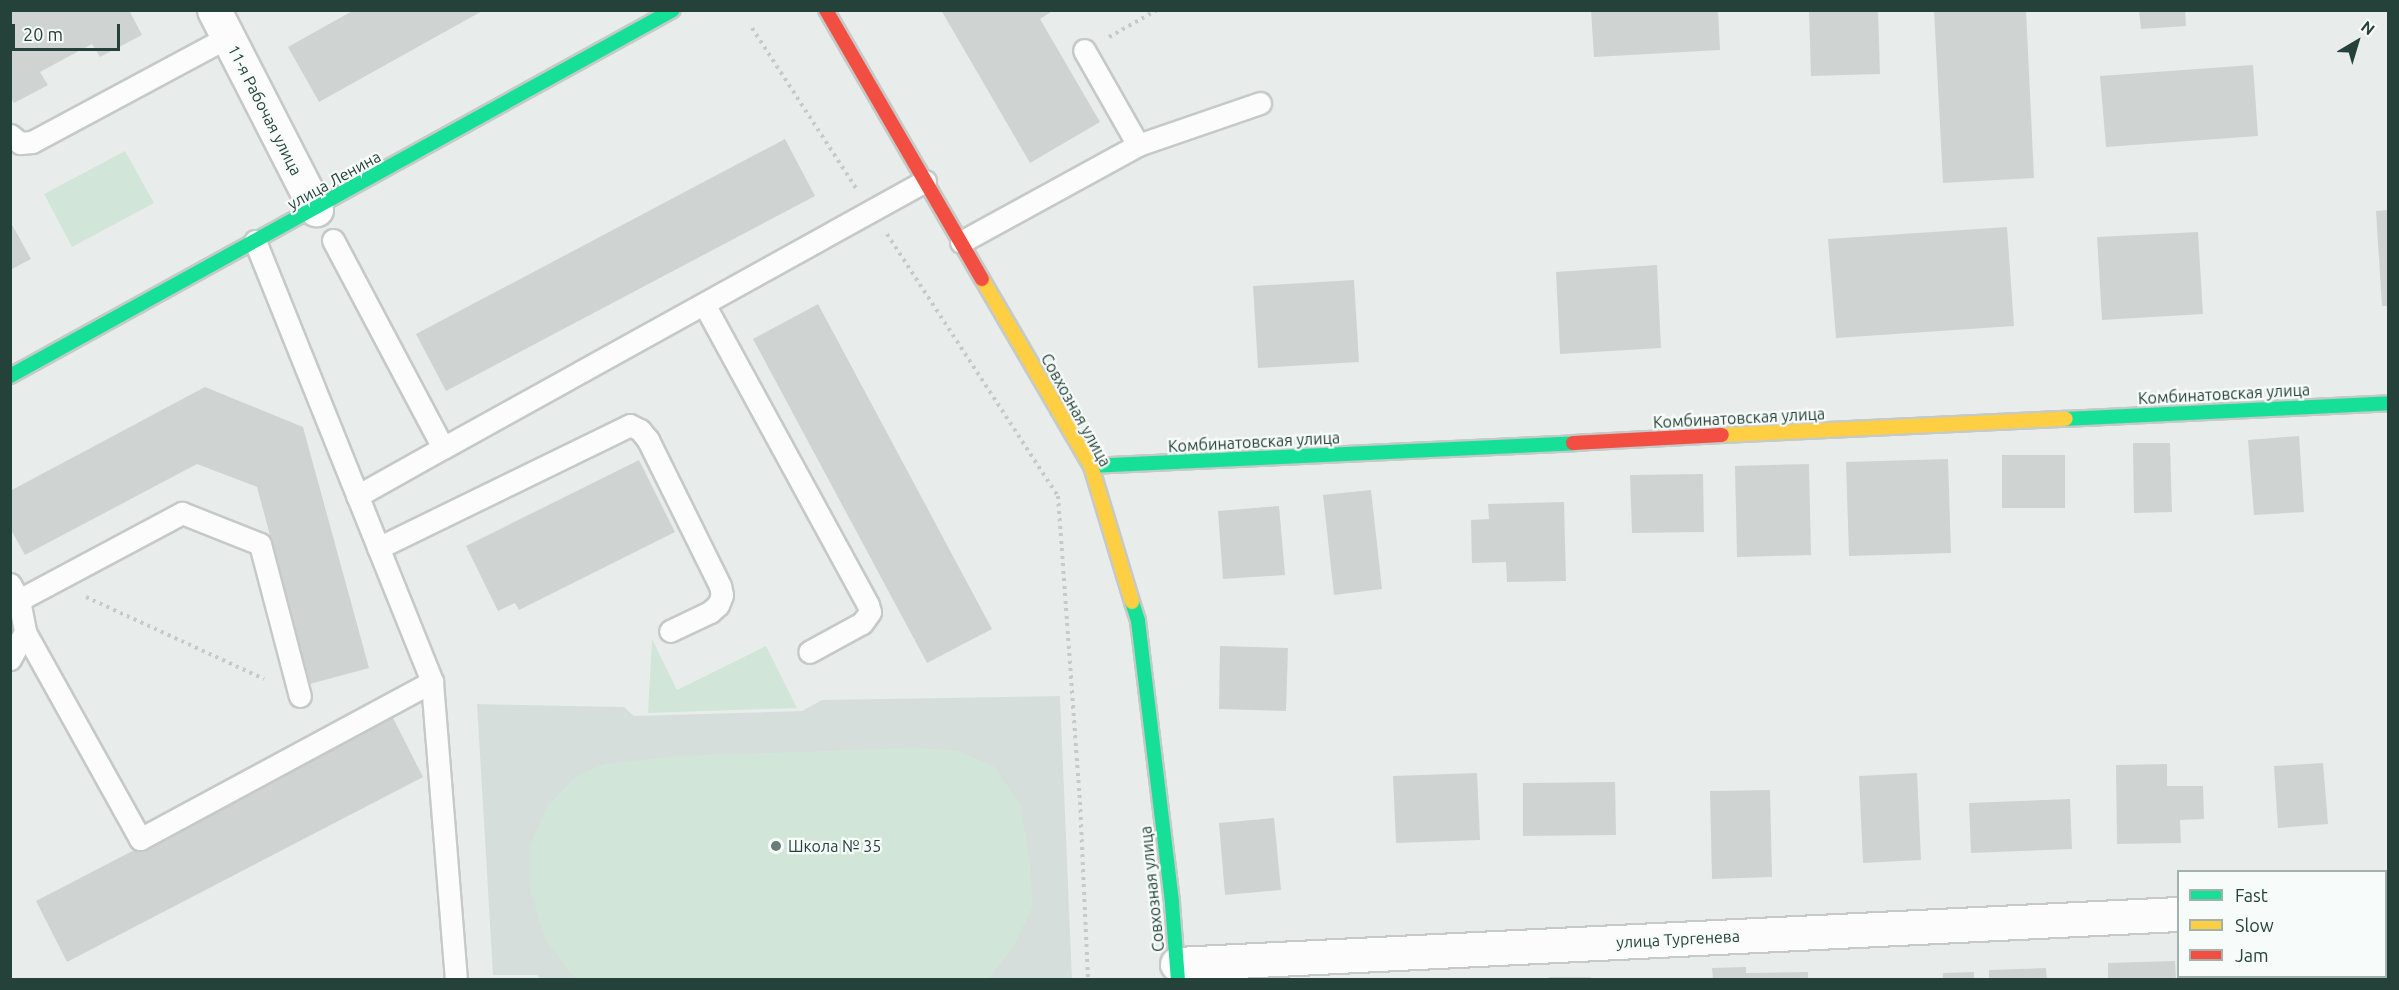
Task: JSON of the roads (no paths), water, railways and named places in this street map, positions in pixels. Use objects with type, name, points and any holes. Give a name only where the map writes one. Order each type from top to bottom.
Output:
[{"type":"street","name":"улица Ленина","points":[[10,376],[673,10]]},
{"type":"street","name":"Совхозная улица","points":[[826,10],[1091,466],[1138,621],[1177,972]]},
{"type":"street","name":"11-я Рабочая улица","points":[[221,24],[316,209]]},
{"type":"street","name":"Комбинатовская улица","points":[[1091,466],[2388,403]]},
{"type":"street","name":"улица Тургенева","points":[[1177,972],[2177,914]]},
{"type":"lane","points":[[10,135],[20,143],[32,142],[221,24]]},
{"type":"lane","points":[[1084,50],[1138,145]]},
{"type":"lane","points":[[961,242],[1138,145],[1260,103]]},
{"type":"lane","points":[[357,496],[925,181]]},
{"type":"lane","points":[[333,240],[443,448]]},
{"type":"lane","points":[[255,242],[432,682],[456,980]]},
{"type":"lane","points":[[704,303],[868,605],[870,612],[862,623],[809,652]]},
{"type":"lane","points":[[378,549],[630,425],[640,430],[648,440],[720,586],[722,595],[718,605],[710,612],[670,631]]},
{"type":"lane","points":[[300,696],[260,544],[182,513],[53,582],[15,592],[25,632],[140,838],[432,682]]},
{"type":"lane","points":[[10,659],[25,632]]},
{"type":"place","name":"Школа № 35","points":[[776,846]]}]
